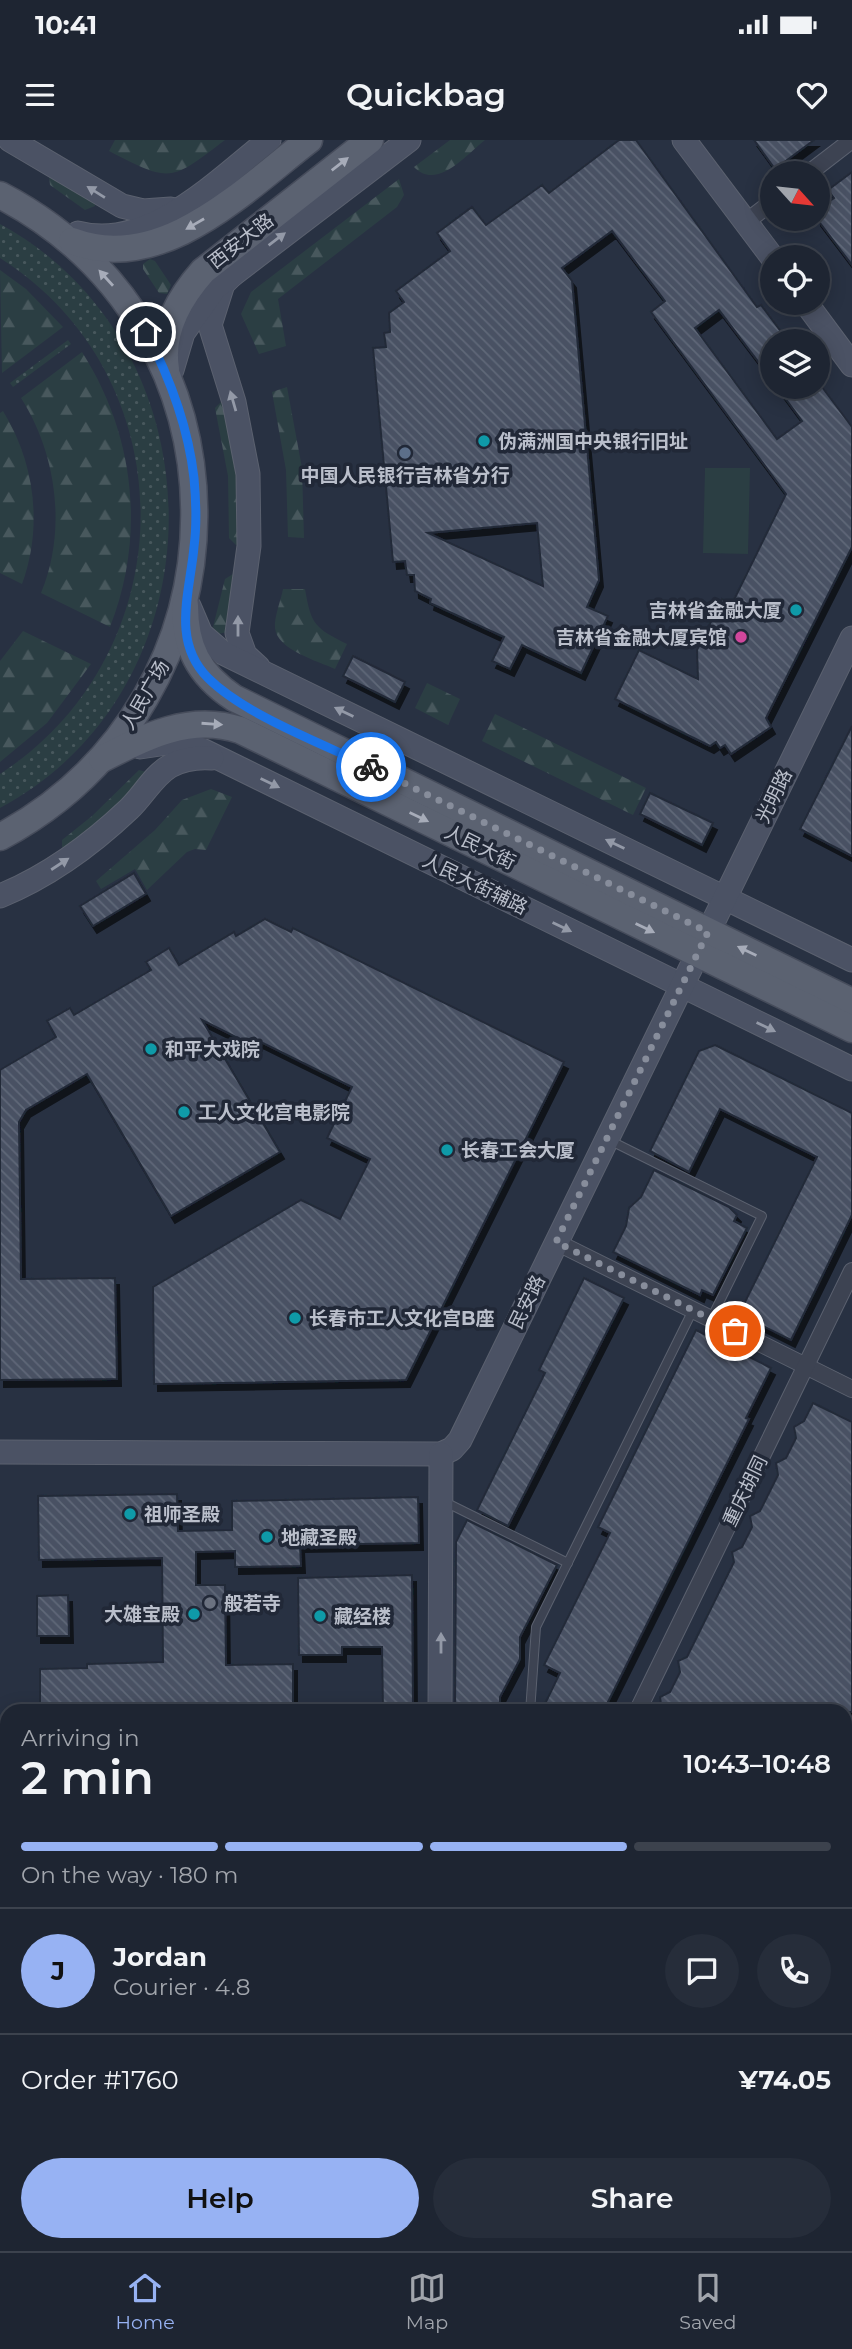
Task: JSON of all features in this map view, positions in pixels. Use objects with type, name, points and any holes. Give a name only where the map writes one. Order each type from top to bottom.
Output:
[{"type":"main road","name":"西安大路","points":[[67,239],[90,248],[126,251],[174,235],[197,224],[309,140]]},
{"type":"main road","name":"西安大路","points":[[170,381],[165,346],[170,324],[188,288],[226,251],[370,140]]},
{"type":"main road","name":"人民广场","points":[[0,195],[67,239],[110,282],[146,332],[170,381],[182,417],[194,479],[195,542],[187,595],[164,664],[150,693],[97,764],[45,810],[0,837]]},
{"type":"main road","name":"人民大街","points":[[187,595],[186,635],[197,664],[207,677],[234,698],[702,942],[852,1029]]},
{"type":"main road","name":"人民大街","points":[[97,764],[163,730],[199,723],[225,725],[702,942],[852,1002]]},
{"type":"street","points":[[10,140],[122,206],[164,212],[184,205]]},
{"type":"street","points":[[43,221],[83,235],[104,236],[143,228],[184,205],[270,140]]},
{"type":"street","points":[[170,381],[183,333],[204,299],[238,269],[409,140]]},
{"type":"street","points":[[684,140],[763,245]]},
{"type":"street","points":[[825,161],[852,141]]},
{"type":"street","points":[[746,222],[760,211]]},
{"type":"street","points":[[238,269],[223,284],[209,325],[234,402],[248,474],[249,546],[237,633],[245,655],[275,678]]},
{"type":"street","points":[[815,315],[852,365]]},
{"type":"street","points":[[187,595],[194,620],[210,643],[275,678],[852,960]]},
{"type":"street","name":"光明路","points":[[702,942],[852,638]]},
{"type":"street","name":"人民大街辅路","points":[[97,764],[148,744],[167,743],[200,749],[852,1069]]},
{"type":"street","points":[[0,896],[46,873],[76,853],[123,814],[169,767],[195,758],[210,758],[231,764]]},
{"type":"street","name":"民安路","points":[[441,1454],[452,1449],[460,1440],[702,942]]},
{"type":"street","points":[[556,1242],[852,1389]]},
{"type":"street","name":"重庆胡同","points":[[641,1704],[852,1272]]},
{"type":"street","points":[[0,1452],[441,1454],[440,1704]]},
{"type":"lane","points":[[606,1139],[762,1216],[711,1320]]},
{"type":"lane","points":[[531,1704],[536,1628],[693,1310]]},
{"type":"lane","points":[[441,1500],[568,1563]]},
{"type":"green space","points":[[115,140],[225,140],[180,170],[158,173],[109,151]]},
{"type":"green space","points":[[450,140],[485,140],[442,173],[432,175],[414,167]]},
{"type":"green space","points":[[49,175],[95,203],[95,206],[85,210],[50,185]]},
{"type":"green space","points":[[399,179],[404,195],[397,207],[278,299],[286,346],[259,354],[241,314],[251,292]]},
{"type":"green space","points":[[0,224],[74,279],[126,350],[158,430],[169,516],[158,602],[127,683],[74,753],[0,808],[0,774],[61,722],[105,659],[132,589],[141,516],[132,442],[106,372],[62,310],[0,258]]},
{"type":"green space","points":[[150,259],[155,261],[171,285],[167,294],[159,293],[143,269],[143,264]]},
{"type":"green space","points":[[0,270],[26,289],[63,327],[2,373]]},
{"type":"green space","points":[[68,340],[71,344],[13,387],[10,383]]},
{"type":"green space","points":[[82,352],[114,417],[124,451],[129,486],[131,521],[128,557],[110,627],[41,593],[54,544],[54,493],[43,443],[21,398]]},
{"type":"green space","points":[[287,387],[302,468],[304,538],[288,537],[286,470],[272,392]]},
{"type":"green space","points":[[223,400],[237,439],[239,544],[236,545],[229,538],[228,476],[215,408]]},
{"type":"green space","points":[[3,411],[22,452],[32,496],[32,540],[22,584],[0,573],[0,413]]},
{"type":"green space","points":[[705,468],[750,468],[748,554],[703,553]]},
{"type":"green space","points":[[236,575],[227,632],[218,634],[213,627],[225,579]]},
{"type":"green space","points":[[283,589],[305,589],[316,624],[347,644],[335,669],[290,649],[277,636],[275,624]]},
{"type":"green space","points":[[23,631],[91,664],[47,723],[0,762],[0,661]]},
{"type":"green space","points":[[427,683],[460,699],[448,725],[415,708]]},
{"type":"green space","points":[[495,714],[646,788],[633,815],[482,741]]},
{"type":"green space","points":[[139,770],[146,772],[147,780],[65,850],[62,840],[92,816]]},
{"type":"green space","points":[[211,789],[232,797],[206,850],[195,849],[187,852],[147,890],[135,869],[101,889],[96,881],[155,830],[182,800]]},
{"type":"building","points":[[619,140],[636,140],[757,307],[760,306],[760,315],[768,315],[779,329],[760,329],[760,364],[719,310],[695,328],[777,439],[802,421],[786,399],[830,398],[852,427],[852,547],[766,718],[771,727],[731,754],[725,745],[720,748],[716,742],[710,746],[615,699],[639,650],[698,679],[697,650],[722,599],[732,604],[786,494],[651,312],[665,301],[612,231],[562,268],[572,281],[599,580],[587,607],[608,616],[581,673],[522,645],[510,669],[492,661],[504,637],[430,603],[431,599],[415,591],[414,575],[407,575],[405,561],[393,562],[373,348],[386,347],[384,333],[390,332],[389,313],[404,302],[396,291],[450,251],[437,233],[472,207],[486,225],[542,185],[549,193]],"holes":[[[537,523],[543,586],[428,533]]]},
{"type":"building","points":[[754,140],[814,140],[786,161],[769,161]]},
{"type":"building","points":[[852,172],[852,265],[826,231],[830,231],[830,201],[834,198],[830,188]]},
{"type":"building","points":[[353,656],[405,682],[395,702],[343,676]]},
{"type":"building","points":[[852,726],[852,856],[800,829]]},
{"type":"building","points":[[650,793],[713,823],[702,845],[640,814]]},
{"type":"building","points":[[134,873],[146,894],[93,926],[80,906]]},
{"type":"building","points":[[265,919],[291,932],[293,928],[564,1062],[406,1380],[154,1384],[153,1287],[301,1200],[340,1219],[370,1159],[327,1138],[352,1087],[259,1041],[256,1047],[202,1020],[280,1152],[171,1216],[87,1074],[26,1110],[19,1122],[21,1279],[115,1278],[117,1379],[0,1380],[0,1070],[56,1037],[47,1021],[70,1008],[74,1015],[151,970],[146,962],[169,948],[179,965],[234,932],[236,936]]},
{"type":"building","points":[[715,1045],[852,1113],[852,1215],[791,1340],[739,1314],[817,1157],[720,1109],[689,1172],[650,1151],[699,1051]]},
{"type":"building","points":[[654,1170],[729,1207],[737,1215],[734,1221],[747,1228],[713,1295],[702,1290],[700,1295],[613,1252],[626,1226],[629,1208],[641,1197]]},
{"type":"building","points":[[584,1278],[624,1298],[508,1526],[477,1510],[545,1373],[539,1370]]},
{"type":"building","points":[[696,1330],[771,1368],[746,1418],[749,1419],[607,1704],[545,1704],[560,1673],[544,1665],[610,1533],[598,1527]]},
{"type":"building","points":[[813,1403],[852,1422],[852,1704],[661,1704],[660,1697],[670,1692],[680,1672],[678,1661],[687,1657],[734,1562],[732,1552],[742,1547],[752,1527],[750,1516],[760,1511],[778,1475],[776,1463],[786,1458],[796,1438],[794,1427],[804,1421]]},
{"type":"building","points":[[177,1494],[178,1531],[232,1530],[232,1501],[418,1497],[419,1543],[300,1545],[301,1566],[235,1567],[235,1551],[196,1552],[196,1585],[225,1585],[226,1665],[293,1664],[293,1704],[40,1704],[40,1669],[87,1668],[87,1664],[163,1662],[162,1558],[39,1560],[38,1496]]},
{"type":"building","points":[[467,1520],[557,1565],[520,1637],[520,1659],[500,1697],[500,1704],[455,1704],[456,1542]]},
{"type":"building","points":[[412,1575],[413,1704],[383,1704],[382,1647],[342,1647],[342,1655],[299,1655],[298,1578]]},
{"type":"building","points":[[68,1595],[69,1636],[37,1636],[37,1596]]},
{"type":"way so far","points":[[371,767],[708,932],[556,1242],[735,1331]]},
{"type":"place","name":"伪满洲国中央银行旧址","points":[[484,441]]},
{"type":"place","name":"中国人民银行吉林省分行","points":[[405,453]]},
{"type":"place","name":"吉林省金融大厦","points":[[796,610]]},
{"type":"place","name":"吉林省金融大厦宾馆","points":[[741,637]]},
{"type":"place","name":"和平大戏院","points":[[151,1049]]},
{"type":"place","name":"工人文化宫电影院","points":[[184,1112]]},
{"type":"place","name":"长春工会大厦","points":[[447,1150]]},
{"type":"place","name":"长春市工人文化宫B座","points":[[295,1318]]},
{"type":"place","name":"祖师圣殿","points":[[130,1514]]},
{"type":"place","name":"地藏圣殿","points":[[267,1537]]},
{"type":"place","name":"般若寺","points":[[210,1603]]},
{"type":"place","name":"大雄宝殿","points":[[194,1614]]},
{"type":"place","name":"藏经楼","points":[[320,1616]]},
{"type":"route","points":[[146,332],[172,387],[190,448],[196,511],[185,622],[190,649],[197,664],[207,677],[234,698],[371,767]]}]
